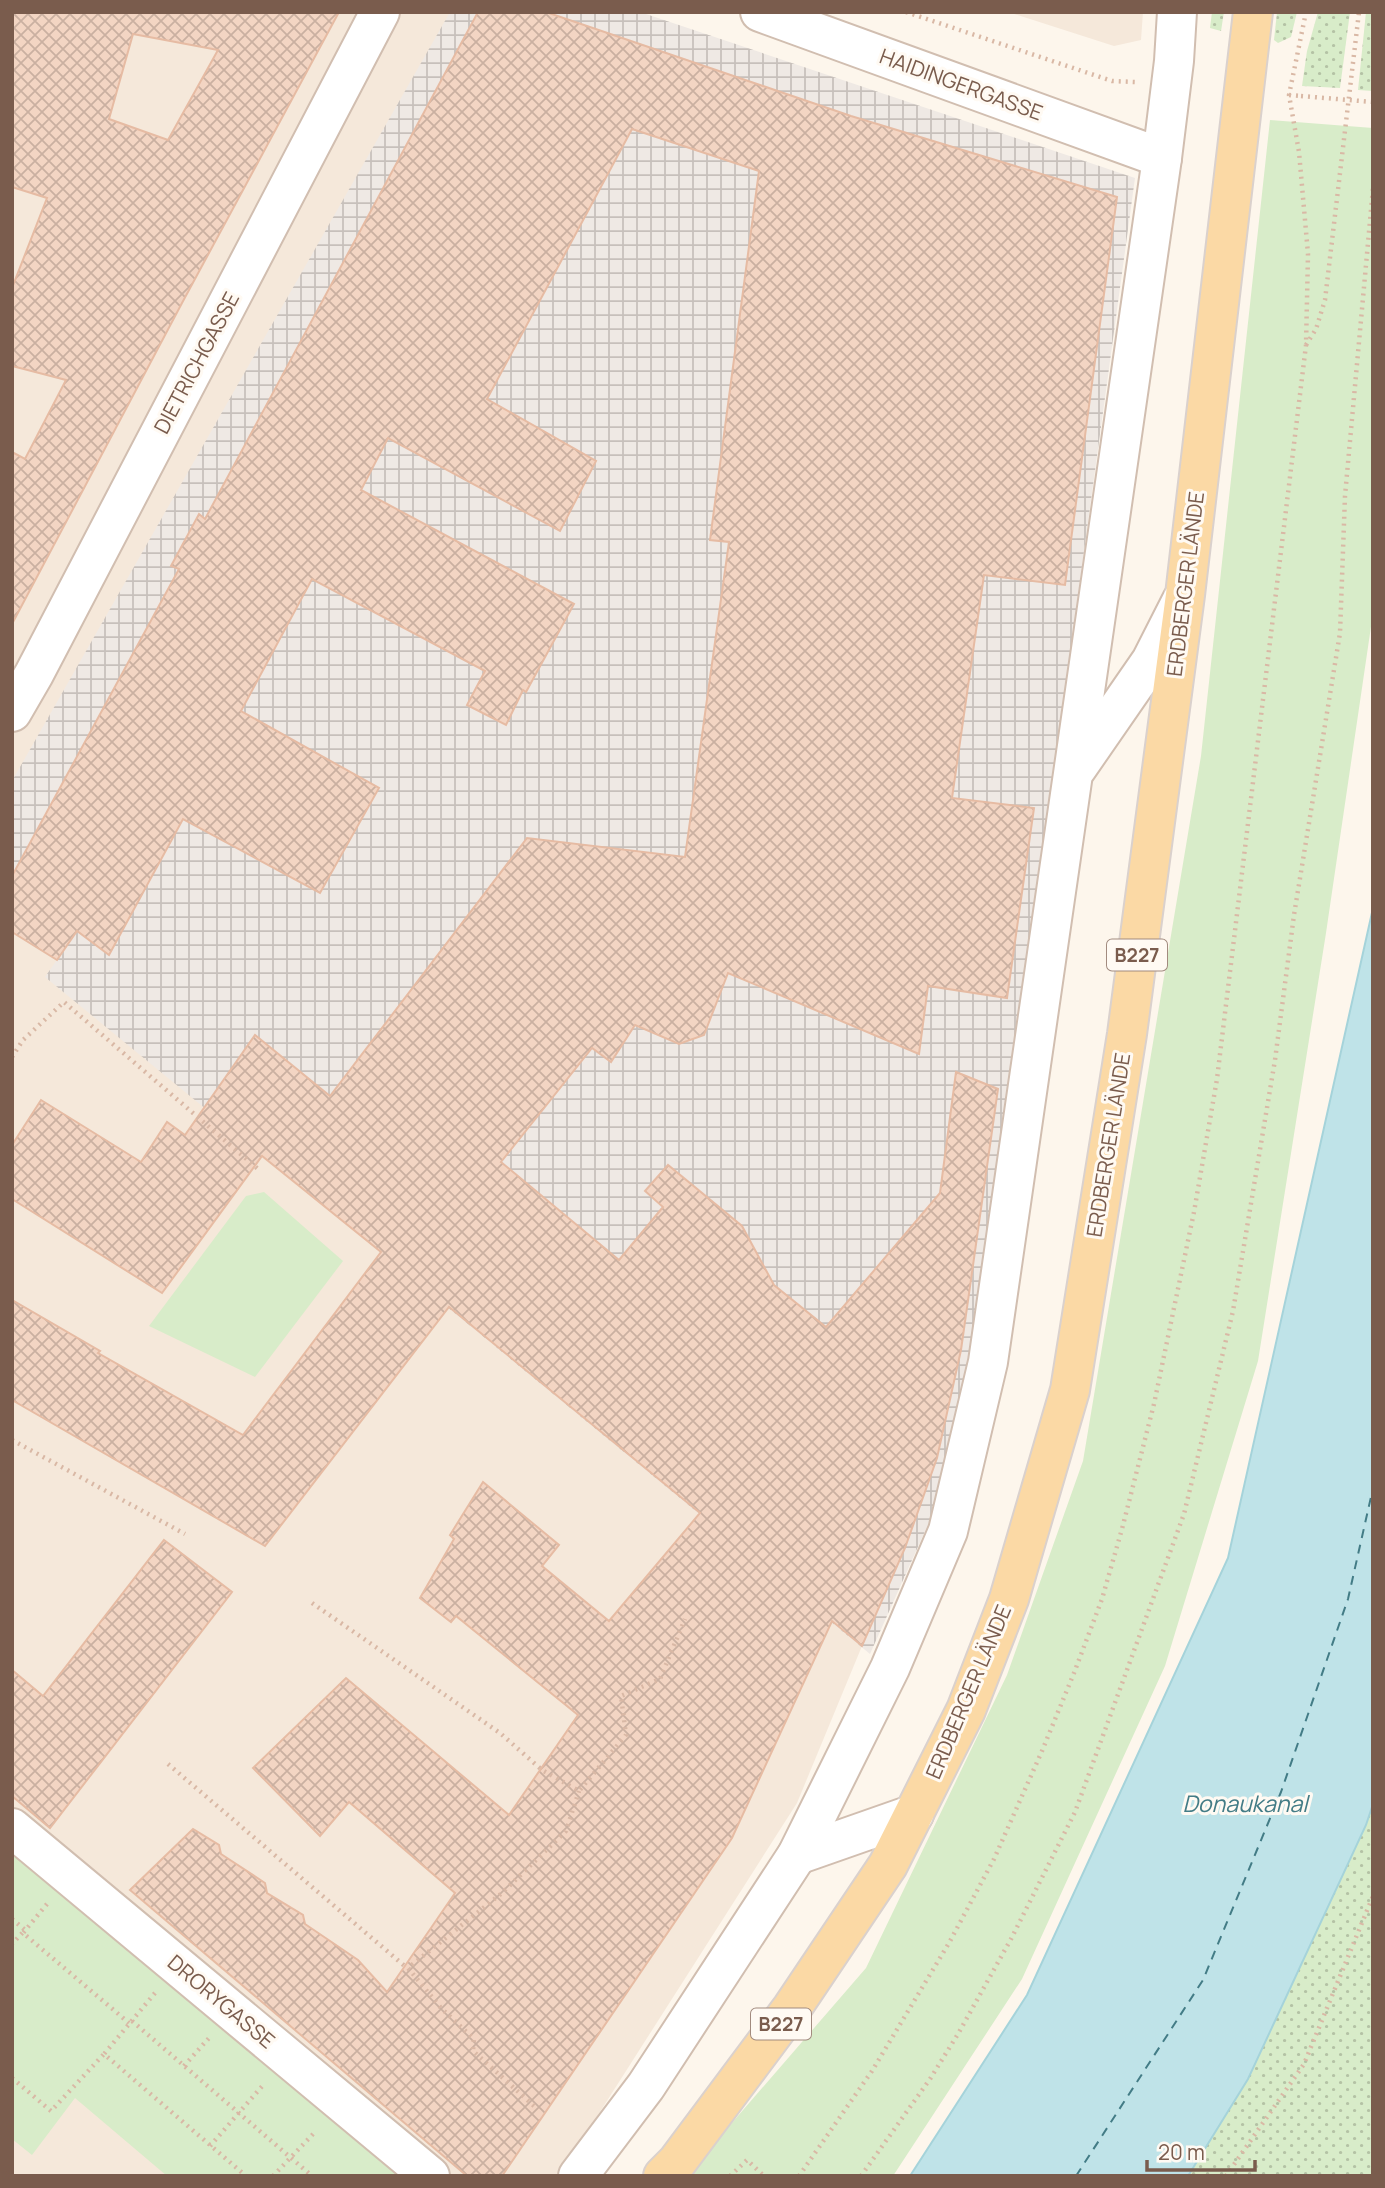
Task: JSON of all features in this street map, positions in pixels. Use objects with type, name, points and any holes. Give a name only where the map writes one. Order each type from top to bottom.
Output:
[{"type":"main road","name":"ERDBERGER LÄNDE","points":[[663,2176],[685,2151],[792,2008],[888,1865],[966,1710],[1009,1599],[1070,1390],[1127,1034],[1185,595],[1253,12]]},
{"type":"street","name":"DIETRICHGASSE","points":[[12,712],[23,669],[380,12]]},
{"type":"street","name":"HAIDINGERGASSE","points":[[760,12],[1163,158]]},
{"type":"street","points":[[578,2176],[646,2086],[725,1937],[797,1856],[890,1668],[948,1531],[988,1362],[1163,158],[1177,12]]},
{"type":"street","points":[[1074,773],[1151,661],[1185,595]]},
{"type":"street","points":[[797,1856],[914,1814]]},
{"type":"street","name":"DRORYGASSE","points":[[12,1828],[430,2176]]},
{"type":"path","points":[[906,12],[1112,81],[1131,83],[1152,75],[1174,61]]},
{"type":"path","points":[[799,2176],[872,2071],[949,1942],[994,1859],[1042,1751],[1102,1599],[1160,1376],[1194,1212],[1217,1079],[1306,345],[1308,254],[1299,152],[1289,95],[1307,12]]},
{"type":"path","points":[[1306,345],[1316,329],[1325,300],[1359,12]]},
{"type":"path","points":[[1289,95],[1373,102]]},
{"type":"path","points":[[861,2176],[930,2079],[958,2034],[1011,1939],[1075,1812],[1184,1514],[1233,1311],[1247,1233],[1340,633],[1345,496],[1373,188]]},
{"type":"path","points":[[12,1058],[23,1040],[64,1002],[258,1169]]},
{"type":"path","points":[[12,1440],[185,1534]]},
{"type":"path","points":[[312,1603],[500,1733],[542,1770],[579,1791]]},
{"type":"path","points":[[408,1968],[502,1893],[566,1831],[579,1791],[626,1735],[621,1696],[660,1679],[685,1619]]},
{"type":"path","points":[[168,1764],[408,1968],[441,2008],[474,2039],[473,2051],[534,2106]]},
{"type":"path","points":[[1226,2176],[1304,2064],[1373,1896]]},
{"type":"path","points":[[12,1919],[25,1930],[12,1944]]},
{"type":"path","points":[[23,1933],[130,2023],[132,2021],[312,2176]]},
{"type":"path","points":[[12,2078],[51,2111],[130,2023]]},
{"type":"path","points":[[104,2054],[246,2176]]},
{"type":"path","points":[[210,2146],[239,2113]]},
{"type":"path","points":[[273,2176],[291,2157]]},
{"type":"path","points":[[730,2176],[747,2160],[764,2176]]},
{"type":"shaded area","points":[[12,12],[451,12],[12,782]]},
{"type":"shaded area","points":[[450,12],[640,12],[1135,178],[973,1364],[938,1502],[870,1654],[45,977],[77,931],[12,884],[12,781]]},
{"type":"shaded area","points":[[1008,12],[1143,12],[1141,40],[1114,46]]},
{"type":"shaded area","points":[[12,884],[77,931],[57,960],[476,1329],[862,1646],[797,1803],[566,2165],[555,2176],[12,2176]]},
{"type":"green space","points":[[1212,12],[1224,12],[1221,31],[1210,28]]},
{"type":"green space","points":[[1277,12],[1297,12],[1291,37],[1278,43],[1274,40]]},
{"type":"green space","points":[[1318,12],[1350,12],[1340,88],[1302,86],[1307,51]]},
{"type":"green space","points":[[1366,12],[1373,12],[1373,91],[1358,90]]},
{"type":"green space","points":[[1270,120],[1373,128],[1373,613],[1326,933],[1258,1361],[1165,1666],[1022,1979],[893,2176],[686,2176],[866,1968],[1007,1675],[1083,1461],[1201,756]]},
{"type":"green space","points":[[264,1192],[343,1261],[255,1377],[149,1326],[246,1196]]},
{"type":"green space","points":[[1373,1804],[1373,2176],[1188,2176],[1248,2079],[1366,1825]]},
{"type":"green space","points":[[12,1838],[412,2176],[167,2176],[75,2098],[32,2155],[12,2139]]},
{"type":"water","name":"Donaukanal","points":[[1373,908],[1373,1804],[1366,1825],[1248,2079],[1188,2176],[910,2176],[1027,1995],[1228,1558]]},
{"type":"building","points":[[12,12],[339,12],[12,624],[12,452],[25,459],[66,380],[12,366],[12,288],[47,198],[12,187]],"holes":[[[133,34],[218,50],[168,140],[109,119]]]},
{"type":"building","points":[[478,12],[546,12],[851,116],[1117,197],[1065,585],[984,575],[952,798],[1034,808],[1007,998],[928,986],[919,1054],[728,973],[704,1035],[679,1044],[635,1025],[611,1062],[592,1048],[501,1162],[619,1260],[663,1207],[645,1191],[668,1165],[742,1226],[774,1285],[826,1327],[940,1193],[956,1072],[998,1089],[961,1350],[937,1458],[905,1548],[862,1646],[832,1621],[732,1838],[502,2176],[467,2176],[130,1890],[193,1829],[219,1845],[221,1854],[265,1883],[267,1893],[303,1915],[305,1924],[358,1960],[387,1992],[455,1893],[349,1802],[320,1836],[253,1768],[346,1678],[509,1815],[578,1715],[456,1616],[451,1622],[420,1598],[454,1539],[450,1535],[483,1482],[559,1545],[542,1566],[609,1621],[700,1513],[449,1307],[265,1546],[12,1400],[12,1300],[100,1351],[98,1353],[243,1435],[381,1252],[262,1156],[162,1293],[12,1199],[12,1145],[41,1100],[141,1162],[167,1122],[185,1135],[255,1035],[330,1096],[527,838],[685,857],[729,542],[710,540],[759,171],[632,129],[487,399],[596,461],[560,531],[388,438],[361,490],[574,604],[526,692],[523,690],[506,725],[467,705],[485,671],[312,579],[241,711],[379,788],[320,893],[183,819],[109,955],[77,931],[57,960],[12,932],[12,876],[179,569],[171,566],[199,514],[205,519]]},
{"type":"building","points":[[164,1540],[232,1592],[50,1828],[12,1796],[12,1670],[43,1696]]},
{"type":"ferry route","points":[[1076,2176],[1203,1980],[1281,1792],[1348,1599],[1373,1488]]}]
